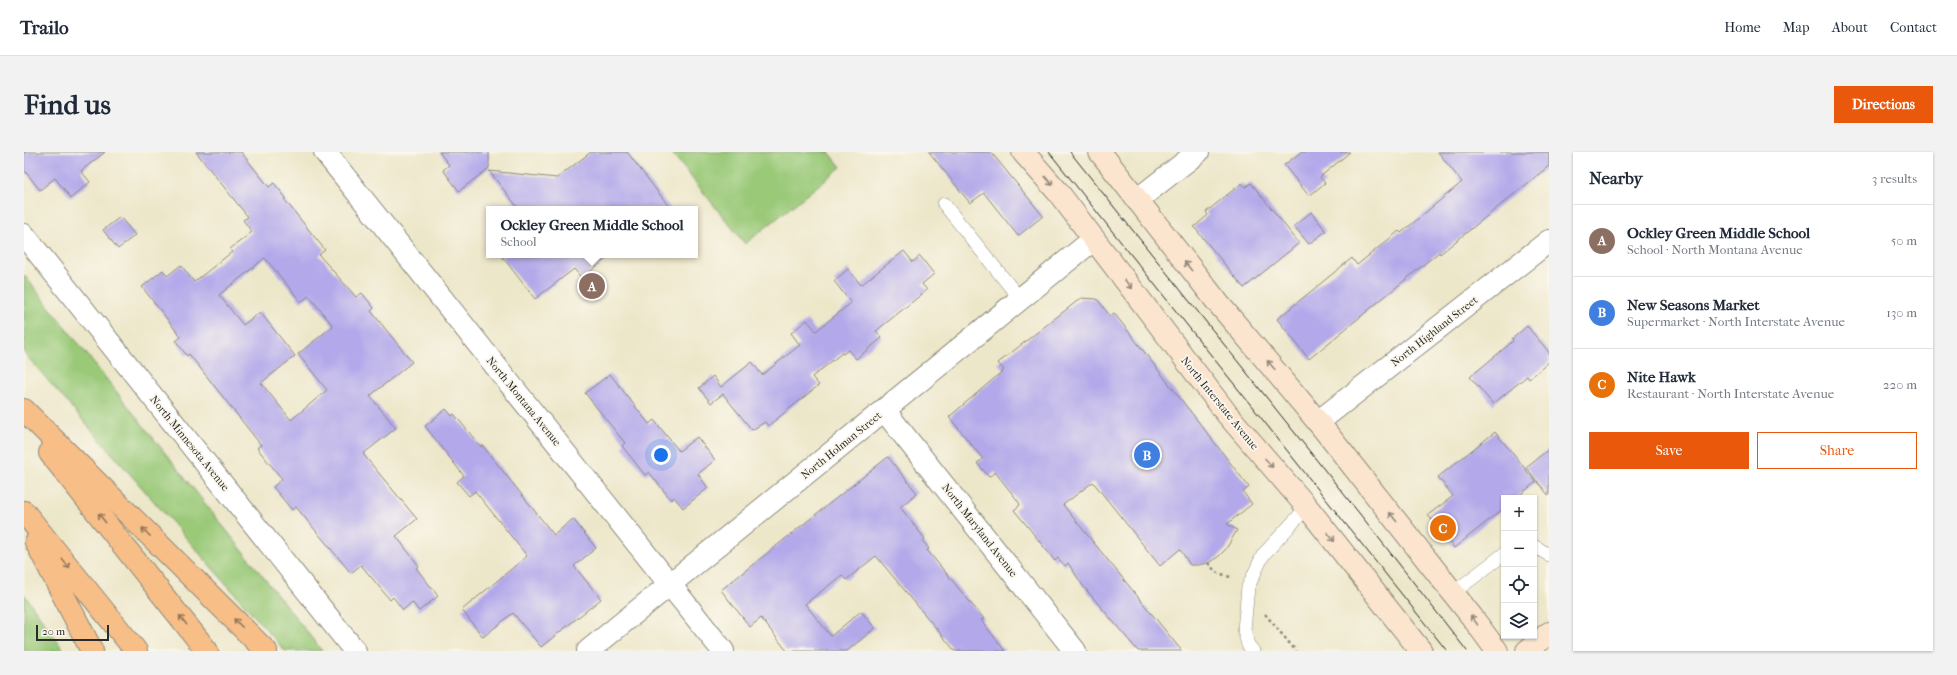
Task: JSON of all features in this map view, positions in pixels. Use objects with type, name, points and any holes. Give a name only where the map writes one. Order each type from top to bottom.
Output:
[{"type":"highway","points":[[24,410],[266,651]]},
{"type":"highway","points":[[24,420],[207,651]]},
{"type":"highway","points":[[24,512],[136,651]]},
{"type":"highway","points":[[24,519],[92,651]]},
{"type":"street","name":"North Montana Avenue","points":[[325,152],[723,651]]},
{"type":"street","name":"North Interstate Avenue","points":[[1023,152],[1058,192],[1227,414],[1307,507],[1421,651]]},
{"type":"street","points":[[1100,152],[1218,303],[1318,422],[1497,651]]},
{"type":"street","points":[[1137,200],[1198,152]]},
{"type":"street","name":"North Minnesota Avenue","points":[[24,235],[355,651]]},
{"type":"street","name":"North Holman Street","points":[[588,651],[1094,239]]},
{"type":"street","name":"North Highland Street","points":[[1318,422],[1549,241]]},
{"type":"street","name":"North Maryland Avenue","points":[[884,410],[1075,651]]},
{"type":"street","points":[[1527,651],[1549,634]]},
{"type":"lane","points":[[944,204],[1020,299]]},
{"type":"lane","points":[[1253,651],[1248,646],[1244,630],[1248,587],[1263,555],[1307,507]]},
{"type":"lane","points":[[1537,548],[1549,555]]},
{"type":"lane","points":[[1453,593],[1501,556]]},
{"type":"green space","points":[[671,152],[829,152],[841,167],[745,244]]},
{"type":"green space","points":[[24,275],[322,651],[285,651],[24,353]]},
{"type":"green space","points":[[24,594],[64,651],[24,651]]},
{"type":"building","points":[[24,152],[105,152],[81,171],[90,182],[71,198],[55,178],[40,190],[24,170]]},
{"type":"building","points":[[196,152],[241,152],[269,187],[274,183],[286,198],[284,199],[325,250],[319,255],[356,297],[362,293],[374,308],[371,311],[412,362],[370,396],[396,428],[363,454],[417,519],[396,536],[419,566],[416,568],[438,596],[419,611],[412,602],[403,610],[393,597],[390,600],[361,565],[351,573],[296,507],[292,510],[273,487],[282,479],[257,448],[261,445],[189,354],[187,356],[176,341],[181,337],[142,287],[163,270],[167,276],[181,265],[194,282],[232,252],[230,249],[252,232],[243,220],[248,217]],"holes":[[[265,258],[301,302],[309,296],[333,326],[298,354],[327,390],[291,420],[261,383],[295,356],[260,312],[243,325],[219,295]]]},
{"type":"building","points":[[439,152],[489,152],[489,168],[459,191],[443,170],[449,165]]},
{"type":"building","points":[[591,152],[627,152],[669,206],[517,206],[489,171],[557,178]]},
{"type":"building","points":[[929,152],[991,152],[1043,216],[1018,236],[984,193],[970,203]]},
{"type":"building","points":[[1301,152],[1350,152],[1320,177],[1325,183],[1309,196],[1284,165]]},
{"type":"building","points":[[1438,152],[1549,152],[1549,166],[1440,254],[1439,252],[1309,359],[1277,319],[1352,258],[1357,265],[1399,231],[1401,233],[1462,182]]},
{"type":"building","points":[[1242,183],[1245,187],[1251,183],[1299,243],[1244,288],[1194,227],[1208,215],[1206,212]]},
{"type":"building","points":[[1311,212],[1326,231],[1309,244],[1294,226]]},
{"type":"building","points":[[120,217],[135,235],[118,249],[103,230]]},
{"type":"building","points":[[904,251],[913,262],[920,256],[934,274],[922,284],[927,290],[876,331],[882,338],[856,359],[848,350],[843,354],[842,353],[812,377],[819,385],[768,426],[765,422],[752,430],[723,394],[711,403],[699,388],[713,376],[721,387],[752,362],[762,375],[800,345],[791,333],[807,320],[816,331],[851,303],[834,281],[848,269],[861,285]]},
{"type":"building","points":[[503,258],[607,258],[582,278],[574,269],[535,299]]},
{"type":"building","points":[[1081,298],[1097,299],[1110,316],[1114,313],[1249,487],[1243,492],[1252,504],[1227,524],[1237,530],[1226,549],[1218,557],[1208,563],[1197,565],[1190,565],[1180,549],[1160,566],[1093,482],[1063,505],[1182,651],[1138,651],[1083,586],[1068,563],[1065,566],[1058,558],[1055,561],[1014,510],[1020,505],[1018,501],[995,472],[989,477],[977,463],[983,459],[949,417],[1004,370],[998,363]]},
{"type":"building","points":[[1527,326],[1549,352],[1549,362],[1529,379],[1527,376],[1493,404],[1470,377],[1513,341],[1512,339]]},
{"type":"building","points":[[610,374],[649,424],[654,420],[679,451],[697,437],[715,460],[698,474],[708,488],[683,508],[674,497],[671,500],[649,472],[645,475],[622,446],[625,443],[585,393]]},
{"type":"building","points":[[446,409],[452,416],[454,414],[481,447],[482,445],[554,535],[573,519],[596,548],[574,566],[601,599],[541,647],[513,613],[483,637],[462,610],[527,556],[475,491],[469,496],[457,482],[464,476],[425,426]]},
{"type":"building","points":[[1495,432],[1536,482],[1520,495],[1501,495],[1501,510],[1454,548],[1428,515],[1453,496],[1438,477]]},
{"type":"building","points":[[1549,449],[1549,496],[1526,467]]},
{"type":"building","points":[[888,457],[917,493],[900,507],[925,539],[923,541],[929,549],[927,550],[984,619],[981,620],[1005,651],[955,651],[876,556],[846,580],[842,575],[805,604],[831,636],[861,611],[875,628],[847,651],[787,651],[761,618],[750,627],[721,590]]},
{"type":"tram line","points":[[1049,152],[1447,651]]},
{"type":"tram line","points":[[1070,152],[1367,523],[1467,651]]},
{"type":"place","name":"Ockley Green Middle School","points":[[592,286]]},
{"type":"place","name":"New Seasons Market","points":[[1147,455]]},
{"type":"place","name":"Nite Hawk","points":[[1443,528]]}]
